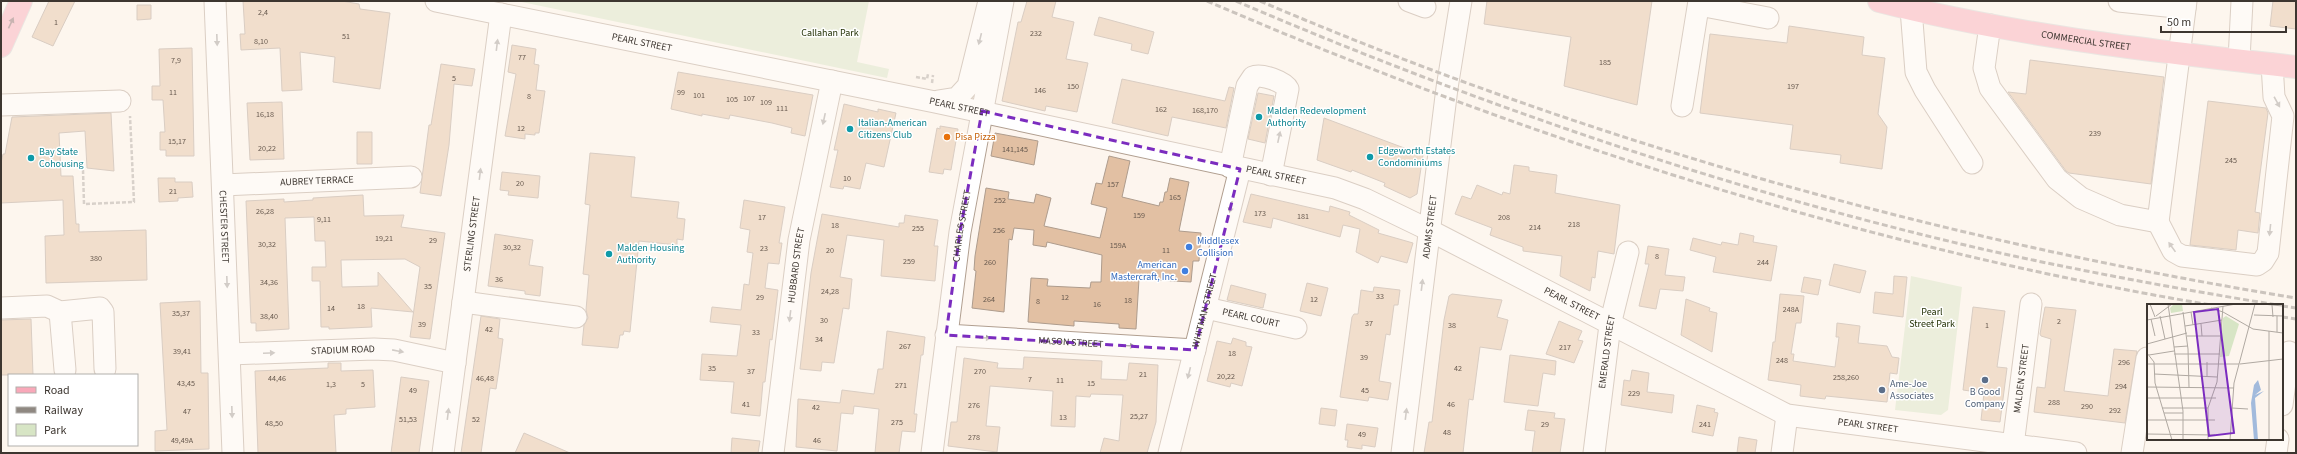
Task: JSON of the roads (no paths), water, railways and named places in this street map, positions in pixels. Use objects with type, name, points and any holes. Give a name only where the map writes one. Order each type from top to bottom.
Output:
[{"type":"main road","points":[[1,46],[21,1]]},
{"type":"main road","name":"COMMERCIAL STREET","points":[[1879,1],[1990,25],[2078,40],[2296,67]]},
{"type":"street","name":"CHESTER STREET","points":[[215,1],[233,453]]},
{"type":"street","name":"PEARL STREET","points":[[436,1],[982,111],[1235,168],[1345,191],[1429,230],[1610,325],[1786,414],[2013,449],[2076,453]]},
{"type":"street","points":[[928,100],[954,99],[965,91],[971,76],[989,1]]},
{"type":"street","name":"CHARLES STREET","points":[[932,453],[960,232],[1002,1]]},
{"type":"street","name":"ADAMS STREET","points":[[1402,453],[1429,230],[1461,1]]},
{"type":"street","points":[[2118,1],[2185,4],[2158,222],[2173,250],[2182,256],[2257,265],[2263,261],[2268,254],[2283,116],[2274,97],[2272,64]]},
{"type":"street","points":[[2239,60],[2242,1]]},
{"type":"street","points":[[1682,106],[1699,3],[1768,18]]},
{"type":"street","points":[[1911,9],[1916,72],[1925,90],[1972,163]]},
{"type":"street","name":"STERLING STREET","points":[[443,453],[501,14]]},
{"type":"street","points":[[1990,25],[1984,68],[1990,88],[2057,178],[2081,198],[2120,215],[2158,222]]},
{"type":"street","name":"WHITMAN STREET","points":[[1169,453],[1206,308],[1235,168],[1247,86],[1253,77],[1262,76],[1286,86],[1288,89],[1271,175]]},
{"type":"street","name":"HUBBARD STREET","points":[[773,453],[799,240],[832,80]]},
{"type":"street","points":[[1,105],[120,101]]},
{"type":"street","name":"AUBREY TERRACE","points":[[223,185],[411,177]]},
{"type":"street","name":"EMERALD STREET","points":[[1594,453],[1610,325],[1628,252]]},
{"type":"street","points":[[463,302],[576,317]]},
{"type":"street","name":"MALDEN STREET","points":[[2013,449],[2031,304]]},
{"type":"street","points":[[1,308],[47,306],[60,312],[100,308],[103,312],[105,370]]},
{"type":"street","name":"PEARL COURT","points":[[1206,308],[1296,328]]},
{"type":"street","points":[[60,312],[65,370]]},
{"type":"street","name":"MASON STREET","points":[[946,335],[1195,350]]},
{"type":"street","name":"STADIUM ROAD","points":[[230,354],[374,349],[394,350],[455,363]]},
{"type":"street","points":[[2283,397],[2289,352]]},
{"type":"street","points":[[2132,453],[2147,358]]},
{"type":"street","points":[[1782,453],[1786,414]]},
{"type":"street","points":[[2276,453],[2278,440]]},
{"type":"railway","points":[[1207,1],[1328,52],[1451,99],[1575,143],[1700,183],[1826,220],[1953,253],[2082,281],[2206,304]]},
{"type":"railway","points":[[1236,1],[1418,75],[1510,109],[1603,142],[1792,200],[1887,226],[1982,249],[2056,265],[2203,293],[2271,304]]},
{"type":"railway","points":[[1260,1],[1385,52],[1512,99],[1640,142],[1769,181],[1899,216],[2031,247],[2163,274],[2296,298]]},
{"type":"railway","points":[[2283,306],[2296,308]]},
{"type":"railway","points":[[2283,317],[2296,319]]},
{"type":"place","name":"Malden Redevelopment Authority","points":[[1259,117]]},
{"type":"place","name":"Italian-American Citizens Club","points":[[850,129]]},
{"type":"place","name":"Pisa Pizza","points":[[947,137]]},
{"type":"place","name":"Edgeworth Estates Condominiums","points":[[1370,157]]},
{"type":"place","name":"Bay State Cohousing","points":[[31,158]]},
{"type":"place","name":"Middlesex Collision","points":[[1189,247]]},
{"type":"place","name":"Malden Housing Authority","points":[[609,254]]},
{"type":"place","name":"American Mastercraft, Inc.","points":[[1185,271]]},
{"type":"place","name":"B Good Company","points":[[1985,380]]},
{"type":"place","name":"Ame-Joe Associates","points":[[1882,390]]},
{"type":"park label","name":"Callahan Park","points":[[830,33]]},
{"type":"park label","name":"Pearl Street Park","points":[[1932,318]]}]
